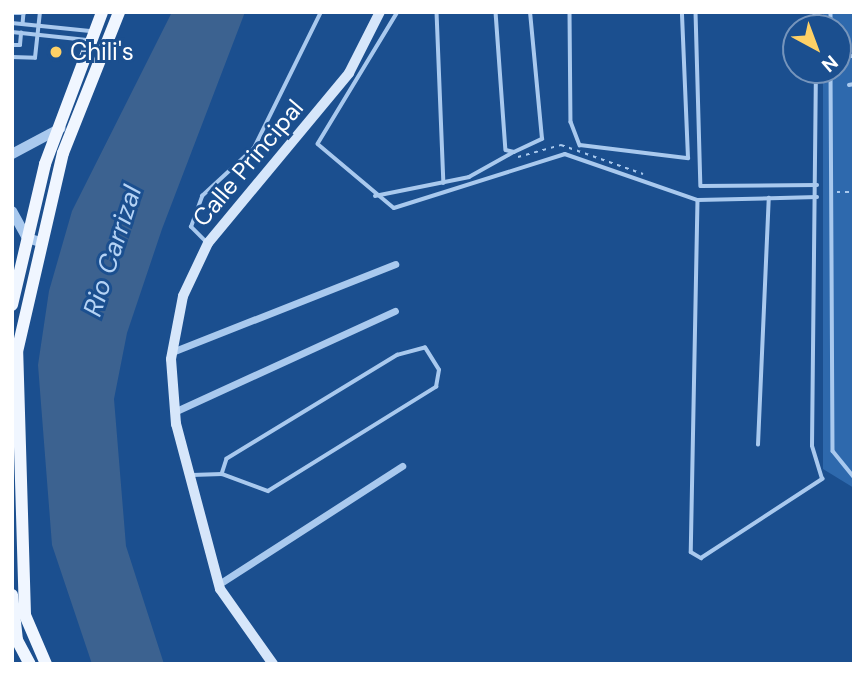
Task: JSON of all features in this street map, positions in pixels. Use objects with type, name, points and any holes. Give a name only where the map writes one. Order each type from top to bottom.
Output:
[{"type":"main road","points":[[13,300],[27,238],[102,12]]},
{"type":"main road","name":"Calle Principal","points":[[273,664],[219,584],[188,475],[174,413],[172,352],[183,296],[208,243],[349,73],[380,12]]},
{"type":"main road","points":[[17,638],[16,372],[40,242],[65,130],[109,43],[119,13]]},
{"type":"main road","points":[[12,595],[17,638],[30,664]]},
{"type":"main road","points":[[17,638],[44,660]]},
{"type":"street","points":[[14,154],[65,130]]},
{"type":"street","points":[[12,211],[27,238],[40,242]]},
{"type":"street","points":[[172,352],[395,264]]},
{"type":"street","points":[[174,413],[395,311]]},
{"type":"street","points":[[219,584],[402,466]]},
{"type":"lane","points":[[12,57],[35,58],[40,12]]},
{"type":"lane","points":[[208,243],[191,227],[202,196],[254,148],[321,12]]},
{"type":"lane","points":[[398,12],[318,144],[375,196],[406,208],[565,154],[698,200],[817,197]]},
{"type":"lane","points":[[437,12],[444,183]]},
{"type":"lane","points":[[496,12],[506,150],[514,152]]},
{"type":"lane","points":[[375,196],[444,183],[542,139],[530,12]]},
{"type":"lane","points":[[570,12],[571,122],[580,145],[688,158],[682,12]]},
{"type":"lane","points":[[696,12],[701,186],[817,185]]},
{"type":"lane","points":[[12,13],[24,13],[23,24]]},
{"type":"lane","points":[[12,23],[94,36],[109,43]]},
{"type":"lane","points":[[12,32],[94,36]]},
{"type":"lane","points":[[12,45],[20,45],[21,33]]},
{"type":"lane","points":[[698,200],[691,552],[701,558],[822,479],[812,446],[817,197],[816,84]]},
{"type":"lane","points":[[831,84],[833,451],[854,477]]},
{"type":"lane","points":[[688,120],[699,120]]},
{"type":"lane","points":[[758,445],[769,198]]},
{"type":"lane","points":[[188,475],[222,474],[268,491],[436,387],[439,370],[425,348],[398,355],[227,459],[222,474]]},
{"type":"path","points":[[516,158],[561,145],[648,176]]},
{"type":"path","points":[[832,192],[854,192]]},
{"type":"shaded area","points":[[854,12],[854,488],[823,469],[823,84],[852,84],[852,14],[823,14]]},
{"type":"water","name":"Rio Carrizal","points":[[172,12],[245,12],[162,229],[127,333],[114,399],[126,546],[164,664],[92,664],[52,545],[38,365],[49,291],[72,211]]},
{"type":"place","name":"Chili's","points":[[56,52]]}]
